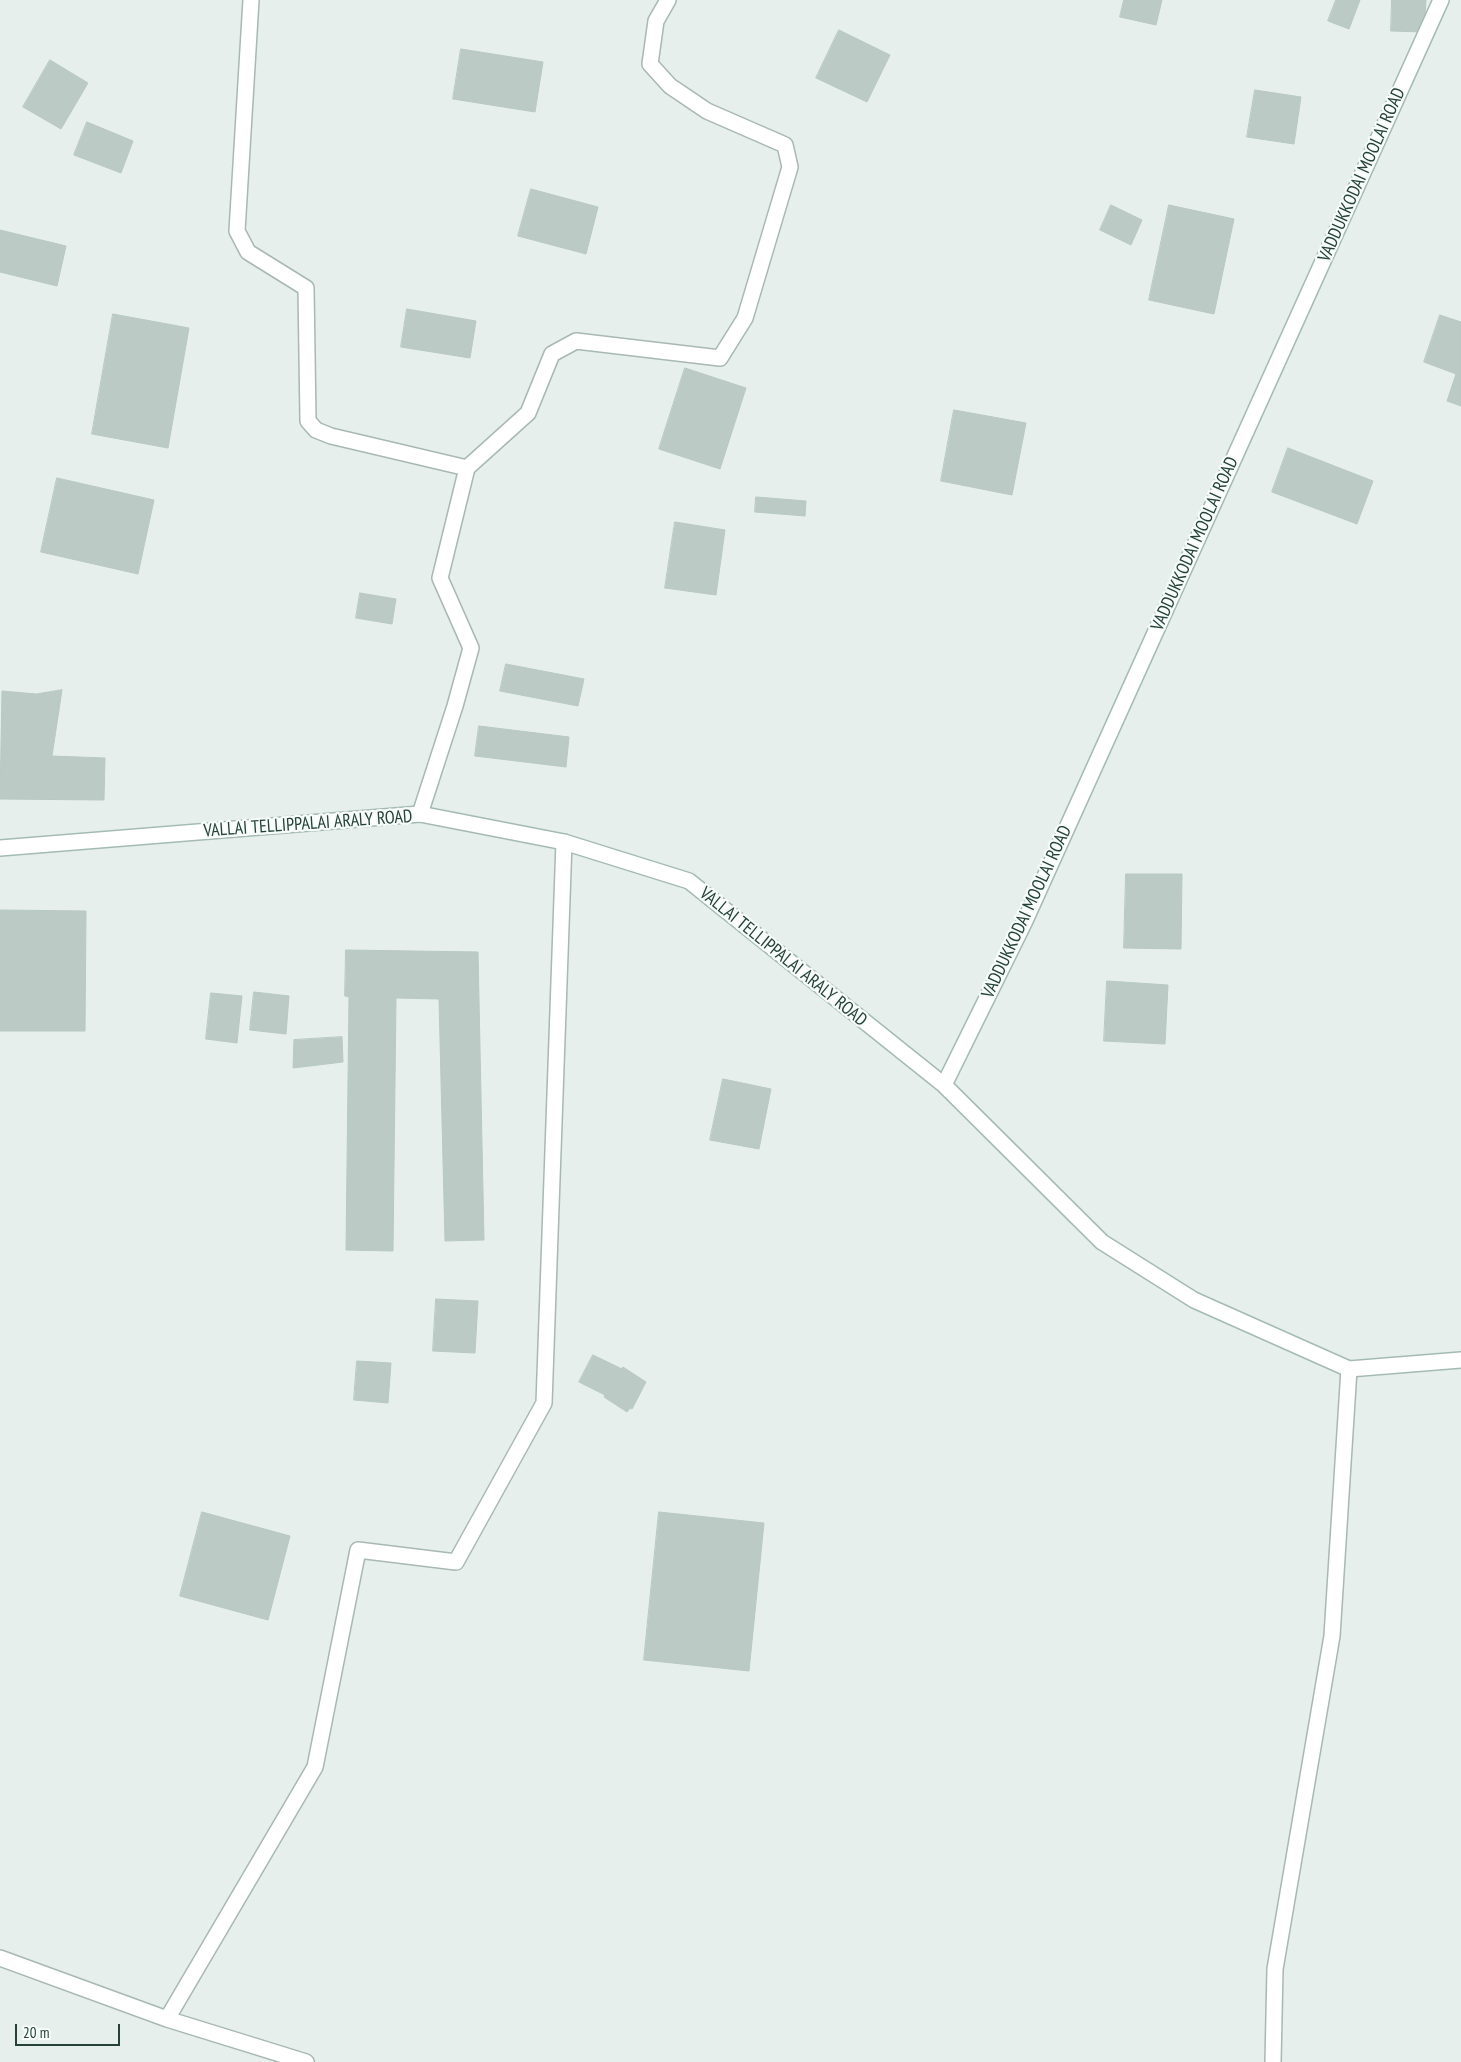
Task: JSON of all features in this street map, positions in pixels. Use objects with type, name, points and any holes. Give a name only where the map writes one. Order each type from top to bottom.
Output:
[{"type":"street","points":[[251,0],[237,231],[248,252],[306,288],[308,421],[316,430],[331,436],[467,468]]},
{"type":"street","points":[[420,814],[455,706],[471,648],[440,578],[467,468],[528,413],[552,354],[576,341],[720,358],[745,318],[790,167],[787,153],[785,146],[707,111],[670,86],[650,64],[656,21],[668,0]]},
{"type":"street","name":"VADDUKKODAI MOOLAI ROAD","points":[[944,1085],[1024,923],[1440,0]]},
{"type":"street","name":"VALLAI TELLIPPALAI ARALY ROAD","points":[[0,848],[420,814],[564,842],[689,881],[944,1085],[1102,1242],[1194,1300],[1349,1369],[1461,1360]]},
{"type":"street","points":[[167,2019],[315,1767],[358,1550],[456,1562],[544,1403],[564,842]]},
{"type":"street","points":[[1273,2062],[1275,1969],[1332,1636],[1349,1369]]},
{"type":"street","points":[[0,1958],[167,2019],[306,2062]]},
{"type":"building","points":[[1124,0],[1162,0],[1156,25],[1120,17]]},
{"type":"building","points":[[1336,0],[1360,0],[1349,29],[1328,21]]},
{"type":"building","points":[[1392,0],[1426,0],[1424,32],[1391,31]]},
{"type":"building","points":[[839,30],[890,55],[867,102],[816,78]]},
{"type":"building","points":[[461,49],[543,62],[535,112],[453,99]]},
{"type":"building","points":[[50,60],[88,83],[61,129],[23,107]]},
{"type":"building","points":[[1255,90],[1301,97],[1294,144],[1247,137]]},
{"type":"building","points":[[87,122],[133,141],[121,173],[74,155]]},
{"type":"building","points":[[531,189],[598,207],[586,254],[518,236]]},
{"type":"building","points":[[1111,205],[1142,220],[1131,245],[1100,230]]},
{"type":"building","points":[[1169,205],[1234,219],[1214,314],[1149,300]]},
{"type":"building","points":[[0,230],[66,246],[57,286],[0,272]]},
{"type":"building","points":[[407,309],[476,321],[470,358],[401,347]]},
{"type":"building","points":[[113,314],[189,328],[168,448],[92,434]]},
{"type":"building","points":[[1440,315],[1461,322],[1461,406],[1447,401],[1456,374],[1424,362]]},
{"type":"building","points":[[685,368],[746,388],[720,469],[659,449]]},
{"type":"building","points":[[954,410],[1026,423],[1012,495],[941,481]]},
{"type":"building","points":[[1288,448],[1373,481],[1357,524],[1272,492]]},
{"type":"building","points":[[57,478],[154,500],[138,574],[41,552]]},
{"type":"building","points":[[756,497],[806,501],[805,516],[755,512]]},
{"type":"building","points":[[675,522],[725,530],[716,595],[665,588]]},
{"type":"building","points":[[360,593],[396,599],[392,624],[356,618]]},
{"type":"building","points":[[506,664],[584,679],[578,706],[500,691]]},
{"type":"building","points":[[62,690],[52,756],[105,758],[104,800],[0,799],[2,691],[36,694]]},
{"type":"building","points":[[479,726],[569,737],[566,767],[475,756]]},
{"type":"building","points":[[1126,874],[1182,874],[1181,949],[1124,948]]},
{"type":"building","points":[[0,910],[86,911],[85,1031],[0,1031]]},
{"type":"building","points":[[346,950],[478,952],[484,1240],[445,1241],[439,999],[396,998],[393,1251],[346,1250],[349,997],[345,996]]},
{"type":"building","points":[[1107,981],[1168,985],[1165,1044],[1104,1041]]},
{"type":"building","points":[[254,992],[289,996],[286,1034],[250,1030]]},
{"type":"building","points":[[211,993],[242,996],[237,1043],[206,1039]]},
{"type":"building","points":[[342,1037],[343,1062],[293,1068],[294,1040]]},
{"type":"building","points":[[723,1079],[771,1089],[759,1149],[710,1140]]},
{"type":"building","points":[[436,1299],[478,1301],[475,1353],[433,1351]]},
{"type":"building","points":[[593,1355],[622,1369],[623,1367],[646,1382],[632,1409],[630,1408],[627,1412],[604,1397],[605,1395],[579,1382]]},
{"type":"building","points":[[357,1361],[391,1363],[388,1403],[354,1400]]},
{"type":"building","points":[[202,1512],[290,1536],[268,1620],[180,1596]]},
{"type":"building","points":[[659,1512],[764,1523],[749,1671],[644,1660]]}]
